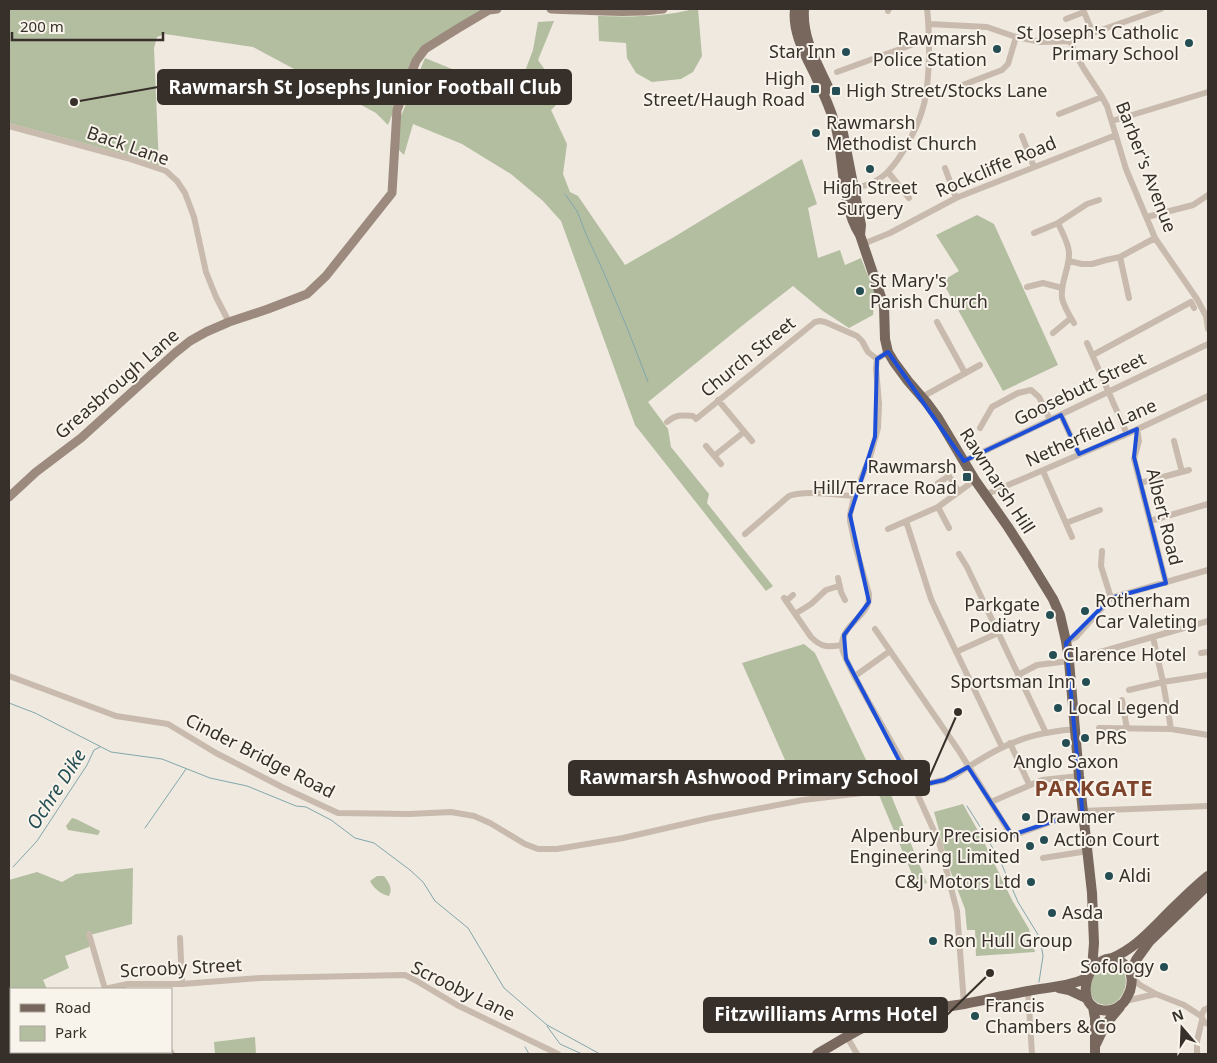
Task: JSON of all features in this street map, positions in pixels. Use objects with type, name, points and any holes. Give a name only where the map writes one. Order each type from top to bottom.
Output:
[{"type":"main road","points":[[800,9],[808,42],[833,99],[841,123],[847,149],[850,189],[861,224],[862,240],[884,306],[885,339],[888,352]]},
{"type":"main road","name":"Rawmarsh Hill","points":[[888,352],[938,418],[975,480],[1008,527],[1053,599],[1060,615],[1068,661],[1092,893],[1094,943],[1089,973]]},
{"type":"main road","points":[[817,1054],[867,1026],[890,1017],[1075,983],[1089,973],[1096,964],[1122,954],[1136,945],[1187,894],[1208,876]]},
{"type":"main road","points":[[1095,1050],[1105,1025],[1128,996],[1131,986],[1131,974],[1136,960],[1150,942],[1208,885]]},
{"type":"main road","points":[[1094,943],[1099,952],[1124,963],[1131,974]]},
{"type":"main road","points":[[1089,973],[1085,988],[1089,1004],[1099,1010],[1107,1011],[1123,1003]]},
{"type":"main road","points":[[1055,988],[1069,990],[1086,998]]},
{"type":"main road","points":[[1093,1007],[1095,1050]]},
{"type":"street","name":"Greasbrough Lane","points":[[9,497],[36,472],[81,438],[190,341],[229,322],[307,294],[326,276],[392,193],[397,110],[416,61],[425,49],[489,10],[497,9]]},
{"type":"street","points":[[551,9],[627,11],[663,9]]},
{"type":"street","points":[[850,189],[868,186],[888,172],[912,137],[923,110],[928,83],[929,24],[927,9]]},
{"type":"street","points":[[929,24],[988,27],[1029,41],[1070,41],[1161,9]]},
{"type":"street","points":[[1066,19],[1084,12],[1093,33]]},
{"type":"street","points":[[955,88],[1002,70],[1008,64],[1016,37]]},
{"type":"street","points":[[837,72],[922,41],[929,41]]},
{"type":"street","name":"Barber's Avenue","points":[[1070,41],[1076,55],[1107,106],[1126,169],[1155,238],[1197,299],[1206,316],[1208,329]]},
{"type":"street","points":[[1112,121],[1208,92]]},
{"type":"street","points":[[1060,114],[1102,97]]},
{"type":"street","name":"Back Lane","points":[[9,126],[127,158],[166,171],[177,180],[185,193],[194,217],[206,272],[229,322]]},
{"type":"street","name":"Rockcliffe Road","points":[[862,240],[890,232],[956,198],[1116,135]]},
{"type":"street","points":[[1022,136],[1034,167]]},
{"type":"street","points":[[945,168],[956,198]]},
{"type":"street","points":[[888,172],[909,198]]},
{"type":"street","points":[[1147,217],[1193,204],[1208,195]]},
{"type":"street","points":[[1034,233],[1058,223],[1087,204],[1099,200]]},
{"type":"street","points":[[1053,333],[1072,320],[1062,299],[1062,288],[1069,262],[1069,250],[1058,223]]},
{"type":"street","points":[[1069,262],[1092,264],[1120,257],[1155,238]]},
{"type":"street","points":[[1120,257],[1129,298]]},
{"type":"street","points":[[1027,287],[1043,282],[1062,288]]},
{"type":"street","points":[[1093,355],[1191,302],[1194,308]]},
{"type":"street","name":"Church Street","points":[[666,422],[681,415],[693,416],[696,419],[815,322],[820,320],[857,336],[868,352],[877,359]]},
{"type":"street","points":[[937,322],[965,373]]},
{"type":"street","points":[[1087,343],[1126,434]]},
{"type":"street","name":"Goosebutt Street","points":[[964,461],[1208,344]]},
{"type":"street","points":[[888,352],[877,359],[878,428],[870,457],[854,496],[850,521],[869,594],[869,602],[866,609],[846,631],[842,646],[843,653],[855,676],[907,770],[939,842],[957,910],[964,1004]]},
{"type":"street","points":[[922,397],[980,365]]},
{"type":"street","points":[[980,428],[992,407],[1018,393],[1031,390],[1039,397],[1050,420]]},
{"type":"street","name":"Netherfield Lane","points":[[985,495],[1043,471],[1208,396]]},
{"type":"street","points":[[718,400],[752,441]]},
{"type":"street","points":[[1062,415],[1080,454]]},
{"type":"street","name":"Albert Road","points":[[1137,429],[1139,441],[1134,458],[1166,582]]},
{"type":"street","points":[[714,456],[744,432]]},
{"type":"street","points":[[1140,483],[1185,471],[1174,441]]},
{"type":"street","points":[[706,446],[721,464]]},
{"type":"street","points":[[942,464],[959,492]]},
{"type":"street","points":[[1043,471],[1072,537]]},
{"type":"street","points":[[938,483],[949,476]]},
{"type":"street","points":[[888,529],[938,507],[975,480]]},
{"type":"street","points":[[745,534],[789,496],[794,494],[854,496]]},
{"type":"street","points":[[1150,521],[1208,504]]},
{"type":"street","points":[[938,507],[949,524]]},
{"type":"street","points":[[1066,523],[1100,510]]},
{"type":"street","points":[[906,521],[931,599],[1002,747]]},
{"type":"street","points":[[1102,551],[1101,566],[1111,598]]},
{"type":"street","points":[[959,554],[967,567],[1046,733]]},
{"type":"street","points":[[1065,638],[1070,640],[1076,637],[1111,598],[1208,570]]},
{"type":"street","points":[[838,578],[845,600]]},
{"type":"street","points":[[795,614],[811,604],[826,590],[839,586]]},
{"type":"street","points":[[793,595],[784,599],[811,638],[819,645],[842,646]]},
{"type":"street","points":[[1018,675],[1039,664],[1068,661],[1208,621]]},
{"type":"street","points":[[875,629],[1012,835],[1057,820],[1083,814],[1208,806]]},
{"type":"street","points":[[956,652],[998,633]]},
{"type":"street","points":[[1153,637],[1171,729]]},
{"type":"street","points":[[855,676],[890,651]]},
{"type":"street","points":[[1129,690],[1163,682],[1208,675]]},
{"type":"street","name":"Cinder Bridge Road","points":[[9,676],[116,716],[168,724],[216,753],[338,813],[409,814],[451,812],[474,816],[490,823],[524,844],[538,849],[558,849],[623,838],[710,818],[804,800],[914,789],[954,776],[1010,743],[1046,733],[1069,729],[1075,730]]},
{"type":"street","points":[[1122,700],[1127,729]]},
{"type":"street","points":[[1124,712],[1141,712]]},
{"type":"street","points":[[1099,728],[1171,729],[1208,735]]},
{"type":"street","points":[[1010,743],[1029,784]]},
{"type":"street","points":[[991,802],[1042,780],[1079,776]]},
{"type":"street","points":[[1043,858],[1088,851]]},
{"type":"street","points":[[89,934],[105,988]]},
{"type":"street","points":[[180,938],[182,984]]},
{"type":"street","points":[[1131,974],[1140,985],[1156,994],[1184,1005],[1207,1008]]},
{"type":"street","name":"Scrooby Lane","points":[[260,978],[405,975],[457,1006],[558,1054]]},
{"type":"street","name":"Scrooby Street","points":[[110,988],[128,984],[159,987],[260,978]]},
{"type":"street","points":[[1028,991],[1032,1054]]},
{"type":"street","points":[[1123,1003],[1156,994]]},
{"type":"street","points":[[1184,1005],[1205,1021]]},
{"type":"street","points":[[1197,1054],[1197,1041],[1205,1021],[1202,1012],[1207,1008]]},
{"type":"street","points":[[847,1037],[857,1054]]},
{"type":"highlighted area","points":[[888,352],[964,461],[1061,415],[1079,454],[1137,429],[1134,457],[1166,583],[1111,598],[1066,643],[1083,818],[1057,820],[1012,835],[968,767],[944,780],[913,787],[846,659],[844,635],[869,602],[850,515],[875,437],[877,359]]},
{"type":"green space","points":[[9,9],[486,9],[418,51],[388,125],[376,113],[253,47],[165,34],[157,37],[154,48],[159,166],[131,156],[9,123]]},
{"type":"green space","points":[[698,9],[702,56],[693,72],[681,79],[652,82],[636,73],[627,58],[626,43],[599,41],[598,16],[646,16]]},
{"type":"green space","points":[[554,21],[538,60],[564,97],[551,110],[567,144],[563,174],[570,192],[578,196],[625,265],[802,159],[817,204],[808,208],[818,258],[840,250],[845,265],[861,258],[875,294],[873,315],[849,328],[823,311],[793,286],[648,402],[668,429],[671,447],[709,494],[707,503],[773,586],[766,591],[635,425],[561,221],[543,201],[511,174],[462,144],[413,124],[404,155],[398,149],[401,116],[425,58],[516,95],[533,50],[538,22]]},
{"type":"green space","points":[[977,215],[994,224],[1058,365],[1003,391],[942,281],[959,271],[936,235]]},
{"type":"green space","points":[[804,644],[815,653],[879,787],[801,796],[742,663]]},
{"type":"green space","points":[[879,795],[891,795],[927,883],[917,886]]},
{"type":"green space","points":[[963,804],[1029,929],[1035,952],[976,956],[975,930],[967,930],[965,909],[950,870],[934,812]]},
{"type":"green space","points":[[72,818],[100,831],[98,835],[68,830],[66,826]]},
{"type":"green space","points":[[133,868],[132,924],[90,935],[89,947],[65,956],[69,968],[43,980],[47,988],[10,988],[10,1002],[9,880],[37,872],[62,882],[76,874]]},
{"type":"green space","points":[[377,876],[384,876],[387,881],[390,888],[389,896],[375,889],[371,884],[370,881]]},
{"type":"green space","points":[[1109,964],[1118,966],[1126,978],[1123,993],[1118,1000],[1112,1004],[1105,1005],[1098,1003],[1093,998],[1091,985],[1097,972]]},
{"type":"green space","points":[[255,1037],[256,1054],[215,1054],[214,1042]]},
{"type":"waterway","points":[[565,194],[577,211],[648,382]]},
{"type":"waterway","points":[[9,703],[35,713],[111,752],[162,759],[210,778],[247,786],[296,806],[306,807],[331,820],[355,838],[374,843],[410,870],[423,882],[435,901],[468,928],[504,988],[547,1025],[600,1054]]},
{"type":"waterway","name":"Ochre Dike","points":[[13,867],[37,841],[87,765],[94,750],[100,747]]},
{"type":"waterway","points":[[145,828],[186,769]]},
{"type":"waterway","points":[[967,806],[986,836],[1002,865],[1018,902],[1040,938],[1043,956],[1039,982]]},
{"type":"waterway","points":[[547,1026],[560,1044],[582,1054]]},
{"type":"waterway","points":[[525,1047],[529,1054]]},
{"type":"place","name":"St Joseph's Catholic Primary School","points":[[1189,43]]},
{"type":"place","name":"Rawmarsh Police Station","points":[[997,49]]},
{"type":"place","name":"Star Inn","points":[[846,52]]},
{"type":"place","name":"High Street/Haugh Road","points":[[815,89]]},
{"type":"place","name":"High Street/Stocks Lane","points":[[836,91]]},
{"type":"place","name":"Rawmarsh St Josephs Junior Football Club","points":[[74,102]]},
{"type":"place","name":"Rawmarsh Methodist Church","points":[[816,133]]},
{"type":"place","name":"High Street Surgery","points":[[870,169]]},
{"type":"place","name":"St Mary's Parish Church","points":[[860,291]]},
{"type":"place","name":"Rawmarsh Hill/Terrace Road","points":[[967,477]]},
{"type":"place","name":"Rotherham Car Valeting","points":[[1085,611]]},
{"type":"place","name":"Parkgate Podiatry","points":[[1050,615]]},
{"type":"place","name":"Clarence Hotel","points":[[1053,655]]},
{"type":"place","name":"Sportsman Inn","points":[[1086,682]]},
{"type":"place","name":"Local Legend","points":[[1058,708]]},
{"type":"place","name":"Rawmarsh Ashwood Primary School","points":[[958,712]]},
{"type":"place","name":"PRS","points":[[1085,738]]},
{"type":"place","name":"Anglo Saxon","points":[[1066,743]]},
{"type":"place","name":"Drawmer","points":[[1026,817]]},
{"type":"place","name":"Action Court","points":[[1044,840]]},
{"type":"place","name":"Alpenbury Precision Engineering Limited","points":[[1030,846]]},
{"type":"place","name":"Aldi","points":[[1109,876]]},
{"type":"place","name":"C&J Motors Ltd","points":[[1031,882]]},
{"type":"place","name":"Asda","points":[[1052,913]]},
{"type":"place","name":"Ron Hull Group","points":[[933,941]]},
{"type":"place","name":"Sofology","points":[[1164,967]]},
{"type":"place","name":"Fitzwilliams Arms Hotel","points":[[990,973]]},
{"type":"place","name":"Francis Chambers & Co","points":[[975,1016]]},
{"type":"district","name":"PARKGATE","points":[[1094,788]]}]
